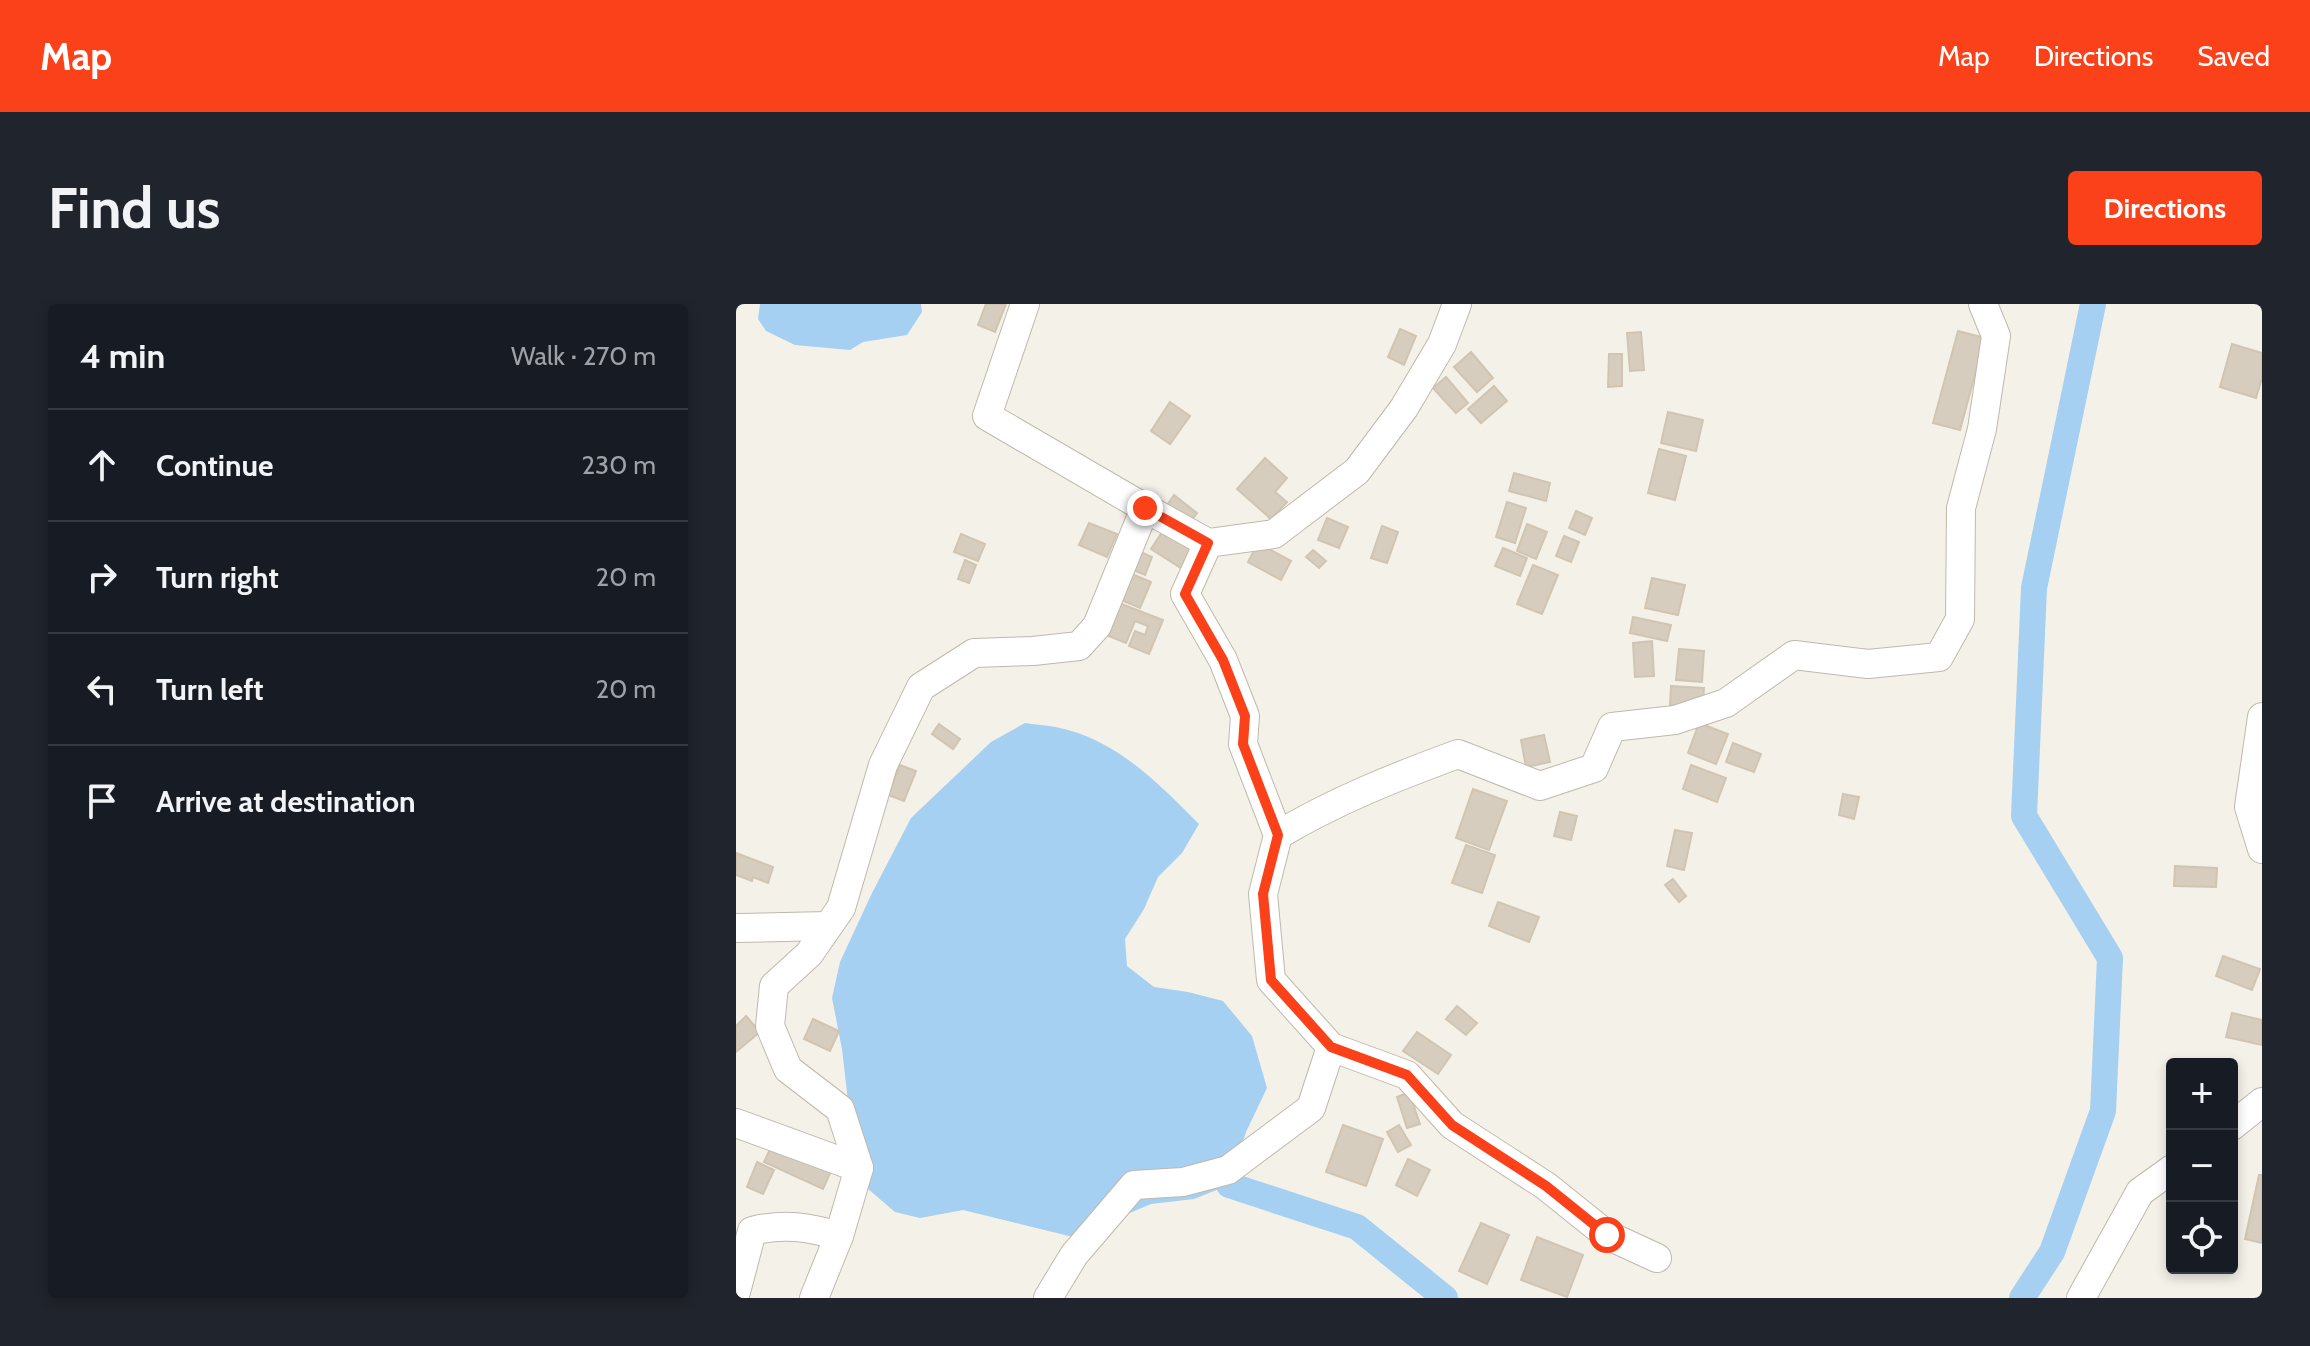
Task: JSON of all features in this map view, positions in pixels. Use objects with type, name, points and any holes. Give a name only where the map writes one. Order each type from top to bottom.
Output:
[{"type":"street","points":[[1025,304],[987,416],[1208,543],[1274,534],[1357,471],[1404,408],[1442,344],[1457,304]]},
{"type":"street","points":[[1278,835],[1312,815],[1385,781],[1458,754],[1540,786],[1594,768],[1612,727],[1675,720],[1726,703],[1794,655],[1868,664],[1939,657],[1960,619],[1961,508],[1982,429],[1996,336],[1983,304]]},
{"type":"street","points":[[814,1298],[839,1236],[859,1168],[840,1109],[788,1069],[770,1026],[774,986],[809,954],[841,908],[883,765],[921,687],[974,653],[1079,646],[1097,626],[1145,508]]},
{"type":"street","points":[[1208,543],[1185,594],[1223,660],[1245,716],[1243,744],[1278,835],[1263,894],[1271,980],[1331,1047],[1407,1075],[1452,1125],[1546,1186],[1607,1235],[1657,1258]]},
{"type":"street","points":[[2262,717],[2249,807],[2262,849]]},
{"type":"street","points":[[736,928],[828,926]]},
{"type":"street","points":[[1048,1298],[1074,1255],[1134,1185],[1183,1182],[1228,1170],[1311,1108],[1331,1047]]},
{"type":"street","points":[[2238,1121],[2262,1102]]},
{"type":"street","points":[[736,1123],[859,1168]]},
{"type":"street","points":[[2081,1298],[2140,1192],[2166,1173]]},
{"type":"street","points":[[736,1292],[752,1231],[775,1225],[808,1227],[839,1236]]},
{"type":"water","points":[[760,304],[921,304],[922,312],[907,335],[863,342],[850,350],[795,345],[766,331],[758,319]]},
{"type":"water","points":[[1025,723],[1068,730],[1106,746],[1140,768],[1199,824],[1182,853],[1158,877],[1144,909],[1125,939],[1127,966],[1154,987],[1223,1001],[1252,1036],[1267,1088],[1246,1132],[1229,1185],[1194,1199],[1151,1204],[1073,1237],[963,1210],[920,1218],[895,1212],[867,1188],[851,1127],[842,1049],[832,998],[840,962],[911,818],[991,742]]},
{"type":"building","points":[[986,304],[1006,304],[995,332],[978,325]]},
{"type":"building","points":[[1400,329],[1416,336],[1404,365],[1388,357]]},
{"type":"building","points":[[1958,331],[1985,338],[1960,430],[1933,423]]},
{"type":"building","points":[[1641,332],[1644,370],[1630,371],[1627,333]]},
{"type":"building","points":[[2232,344],[2262,353],[2262,378],[2256,398],[2220,387]]},
{"type":"building","points":[[1471,352],[1493,378],[1477,392],[1454,367]]},
{"type":"building","points":[[1609,354],[1622,354],[1622,386],[1608,387]]},
{"type":"building","points":[[1446,377],[1468,403],[1456,413],[1433,388]]},
{"type":"building","points":[[1494,386],[1507,401],[1481,423],[1468,409]]},
{"type":"building","points":[[1170,402],[1190,416],[1170,444],[1151,431]]},
{"type":"building","points":[[1668,412],[1703,420],[1696,451],[1661,443]]},
{"type":"building","points":[[1659,449],[1686,456],[1675,500],[1648,493]]},
{"type":"building","points":[[1265,458],[1287,478],[1275,492],[1287,502],[1271,519],[1237,489]]},
{"type":"building","points":[[1514,473],[1550,483],[1546,501],[1509,491]]},
{"type":"building","points":[[1174,495],[1197,513],[1186,528],[1163,511]]},
{"type":"building","points":[[1507,502],[1526,508],[1515,543],[1496,537]]},
{"type":"building","points":[[1576,511],[1592,518],[1585,535],[1569,528]]},
{"type":"building","points":[[1327,518],[1348,527],[1339,548],[1318,540]]},
{"type":"building","points":[[1089,523],[1117,534],[1107,557],[1079,545]]},
{"type":"building","points":[[1527,524],[1547,532],[1536,559],[1517,551]]},
{"type":"building","points":[[1382,526],[1398,532],[1387,563],[1371,558]]},
{"type":"building","points":[[1164,529],[1197,549],[1184,570],[1151,549]]},
{"type":"building","points":[[961,534],[985,544],[978,561],[954,552]]},
{"type":"building","points":[[1564,536],[1579,542],[1571,562],[1556,556]]},
{"type":"building","points":[[1258,543],[1291,561],[1281,580],[1248,562]]},
{"type":"building","points":[[1503,548],[1527,558],[1520,576],[1495,566]]},
{"type":"building","points":[[1136,550],[1152,557],[1145,575],[1128,568]]},
{"type":"building","points":[[1313,550],[1326,561],[1319,568],[1306,557]]},
{"type":"building","points":[[965,560],[976,565],[969,583],[958,579]]},
{"type":"building","points":[[1533,565],[1558,575],[1542,614],[1517,604]]},
{"type":"building","points":[[1132,574],[1151,582],[1140,608],[1121,600]]},
{"type":"building","points":[[1652,578],[1685,585],[1678,615],[1645,608]]},
{"type":"building","points":[[1119,603],[1163,620],[1149,654],[1129,646],[1135,631],[1145,635],[1148,626],[1135,621],[1126,643],[1106,635]]},
{"type":"building","points":[[1633,617],[1671,625],[1667,641],[1630,633]]},
{"type":"building","points":[[1652,641],[1654,676],[1635,677],[1633,643]]},
{"type":"building","points":[[1679,649],[1704,651],[1702,682],[1676,680]]},
{"type":"building","points":[[1671,686],[1704,688],[1703,707],[1670,705]]},
{"type":"building","points":[[1699,723],[1728,734],[1716,764],[1688,753]]},
{"type":"building","points":[[939,724],[960,739],[953,749],[932,734]]},
{"type":"building","points":[[1544,735],[1550,762],[1526,767],[1521,740]]},
{"type":"building","points":[[1733,743],[1761,754],[1754,772],[1726,762]]},
{"type":"building","points":[[900,765],[916,771],[904,801],[888,795]]},
{"type":"building","points":[[1691,765],[1726,778],[1717,802],[1683,789]]},
{"type":"building","points":[[1473,789],[1507,801],[1489,850],[1456,838]]},
{"type":"building","points":[[1843,794],[1859,797],[1854,819],[1839,815]]},
{"type":"building","points":[[1560,812],[1577,816],[1571,840],[1554,836]]},
{"type":"building","points":[[1675,830],[1692,833],[1684,870],[1667,866]]},
{"type":"building","points":[[1466,845],[1495,855],[1482,893],[1452,883]]},
{"type":"building","points":[[736,853],[773,867],[768,883],[736,875]]},
{"type":"building","points":[[2175,866],[2217,868],[2216,887],[2174,886]]},
{"type":"building","points":[[1673,879],[1686,896],[1679,902],[1665,885]]},
{"type":"building","points":[[1498,902],[1539,917],[1529,942],[1489,926]]},
{"type":"building","points":[[2223,956],[2260,969],[2252,990],[2216,976]]},
{"type":"building","points":[[1457,1006],[1477,1023],[1466,1035],[1446,1019]]},
{"type":"building","points":[[2232,1013],[2262,1020],[2262,1045],[2226,1037]]},
{"type":"building","points":[[746,1016],[760,1032],[736,1052],[736,1026]]},
{"type":"building","points":[[813,1019],[839,1031],[830,1051],[804,1039]]},
{"type":"building","points":[[1417,1032],[1451,1055],[1438,1074],[1403,1051]]},
{"type":"building","points":[[1409,1092],[1420,1124],[1407,1128],[1397,1097]]},
{"type":"building","points":[[1343,1125],[1383,1139],[1366,1186],[1326,1172]]},
{"type":"building","points":[[1399,1125],[1411,1145],[1398,1152],[1387,1132]]},
{"type":"building","points":[[772,1145],[831,1171],[823,1189],[764,1162]]},
{"type":"building","points":[[1408,1159],[1430,1170],[1417,1196],[1396,1185]]},
{"type":"building","points":[[757,1162],[774,1170],[763,1194],[747,1187]]},
{"type":"building","points":[[2259,1175],[2262,1175],[2262,1243],[2245,1239]]},
{"type":"building","points":[[1481,1223],[1509,1235],[1487,1284],[1459,1271]]},
{"type":"building","points":[[1537,1237],[1583,1255],[1567,1297],[1521,1280]]},
{"type":"waterway","points":[[2022,1298],[2052,1252],[2103,1111],[2110,958],[2024,816],[2034,588],[2093,304]]},
{"type":"waterway","points":[[1229,1185],[1357,1227],[1445,1298]]},
{"type":"route","points":[[1145,508],[1208,543],[1185,594],[1223,660],[1245,716],[1243,744],[1278,835],[1263,894],[1271,980],[1331,1047],[1407,1075],[1452,1125],[1546,1186],[1607,1235]]}]
